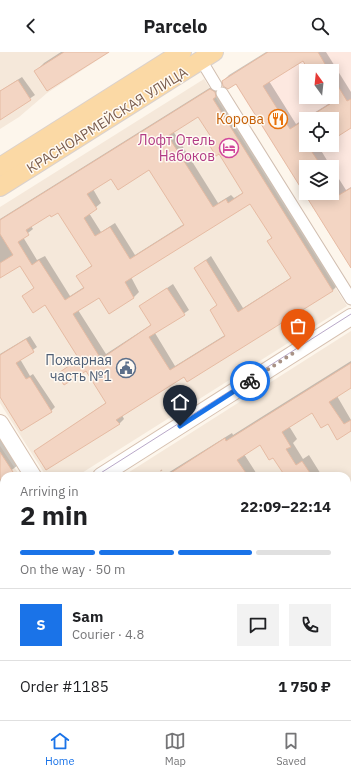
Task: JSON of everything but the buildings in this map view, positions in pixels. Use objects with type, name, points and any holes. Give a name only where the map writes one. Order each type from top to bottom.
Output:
[{"type":"main road","name":"КРАСНОАРМЕЙСКАЯ УЛИЦА","points":[[0,167],[182,52]]},
{"type":"main road","name":"КРАСНОАРМЕЙСКАЯ УЛИЦА","points":[[0,187],[208,56]]},
{"type":"main road","points":[[107,472],[351,317]]},
{"type":"main road","points":[[0,423],[31,472]]},
{"type":"street","points":[[208,56],[219,89],[351,299]]},
{"type":"shaded area","points":[[0,52],[110,52],[47,93],[19,117],[0,129]]},
{"type":"shaded area","points":[[268,52],[351,52],[351,268],[308,200],[339,200],[339,160],[299,160],[299,185],[230,76]]},
{"type":"shaded area","points":[[204,79],[347,306],[83,472],[43,472],[0,403],[0,207]]},
{"type":"shaded area","points":[[351,331],[351,472],[129,472]]},
{"type":"shaded area","points":[[0,446],[17,472],[0,472]]},
{"type":"tram line","points":[[102,472],[351,314]]},
{"type":"way so far","points":[[250,381],[298,350]]},
{"type":"place","name":"Корова","points":[[278,119]]},
{"type":"place","name":"Лофт Отель Набоков","points":[[229,148]]},
{"type":"place","name":"Пожарная часть №1","points":[[126,368]]},
{"type":"route","points":[[180,426],[250,381]]}]
